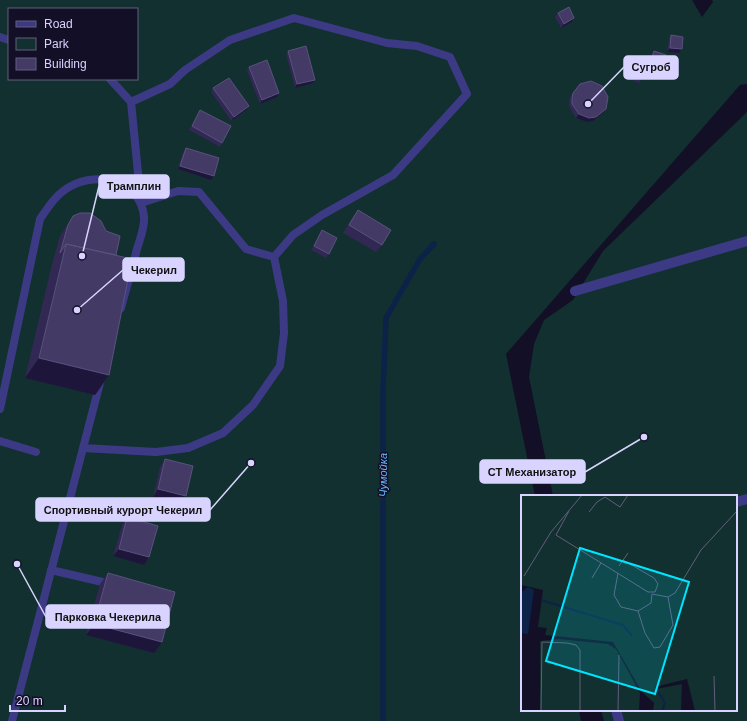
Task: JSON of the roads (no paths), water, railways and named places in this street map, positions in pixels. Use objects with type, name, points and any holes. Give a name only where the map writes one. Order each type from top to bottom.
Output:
[{"type":"street","points":[[575,291],[747,241]]},
{"type":"street","points":[[737,502],[747,498]]},
{"type":"street","points":[[616,711],[619,721]]},
{"type":"lane","points":[[131,102],[170,84],[185,70],[230,40],[294,18],[387,43],[417,46],[450,57],[467,94],[393,175],[322,215],[292,235],[274,257]]},
{"type":"lane","points":[[111,80],[131,102],[141,203],[144,217],[142,233],[119,317]]},
{"type":"lane","points":[[0,409],[40,219],[54,198],[72,186],[93,178],[112,180],[128,186],[141,203]]},
{"type":"lane","points":[[141,203],[178,191],[199,192],[246,249],[274,257]]},
{"type":"lane","points":[[83,448],[156,452],[188,448],[223,433],[253,405],[280,366],[282,352],[284,333],[283,301],[274,257]]},
{"type":"lane","points":[[12,721],[105,368]]},
{"type":"lane","points":[[0,441],[36,452]]},
{"type":"lane","points":[[51,570],[121,586]]},
{"type":"waterway","name":"Чумойка","points":[[383,721],[383,390],[386,318],[420,259],[434,244]]},
{"type":"place","name":"Сугроб","points":[[588,104]]},
{"type":"place","name":"Трамплин","points":[[82,256]]},
{"type":"place","name":"Чекерил","points":[[77,310]]},
{"type":"place","name":"СТ Механизатор","points":[[644,437]]},
{"type":"place","name":"Спортивный курорт Чекерил","points":[[251,463]]},
{"type":"place","name":"Парковка Чекерила","points":[[17,564]]}]
